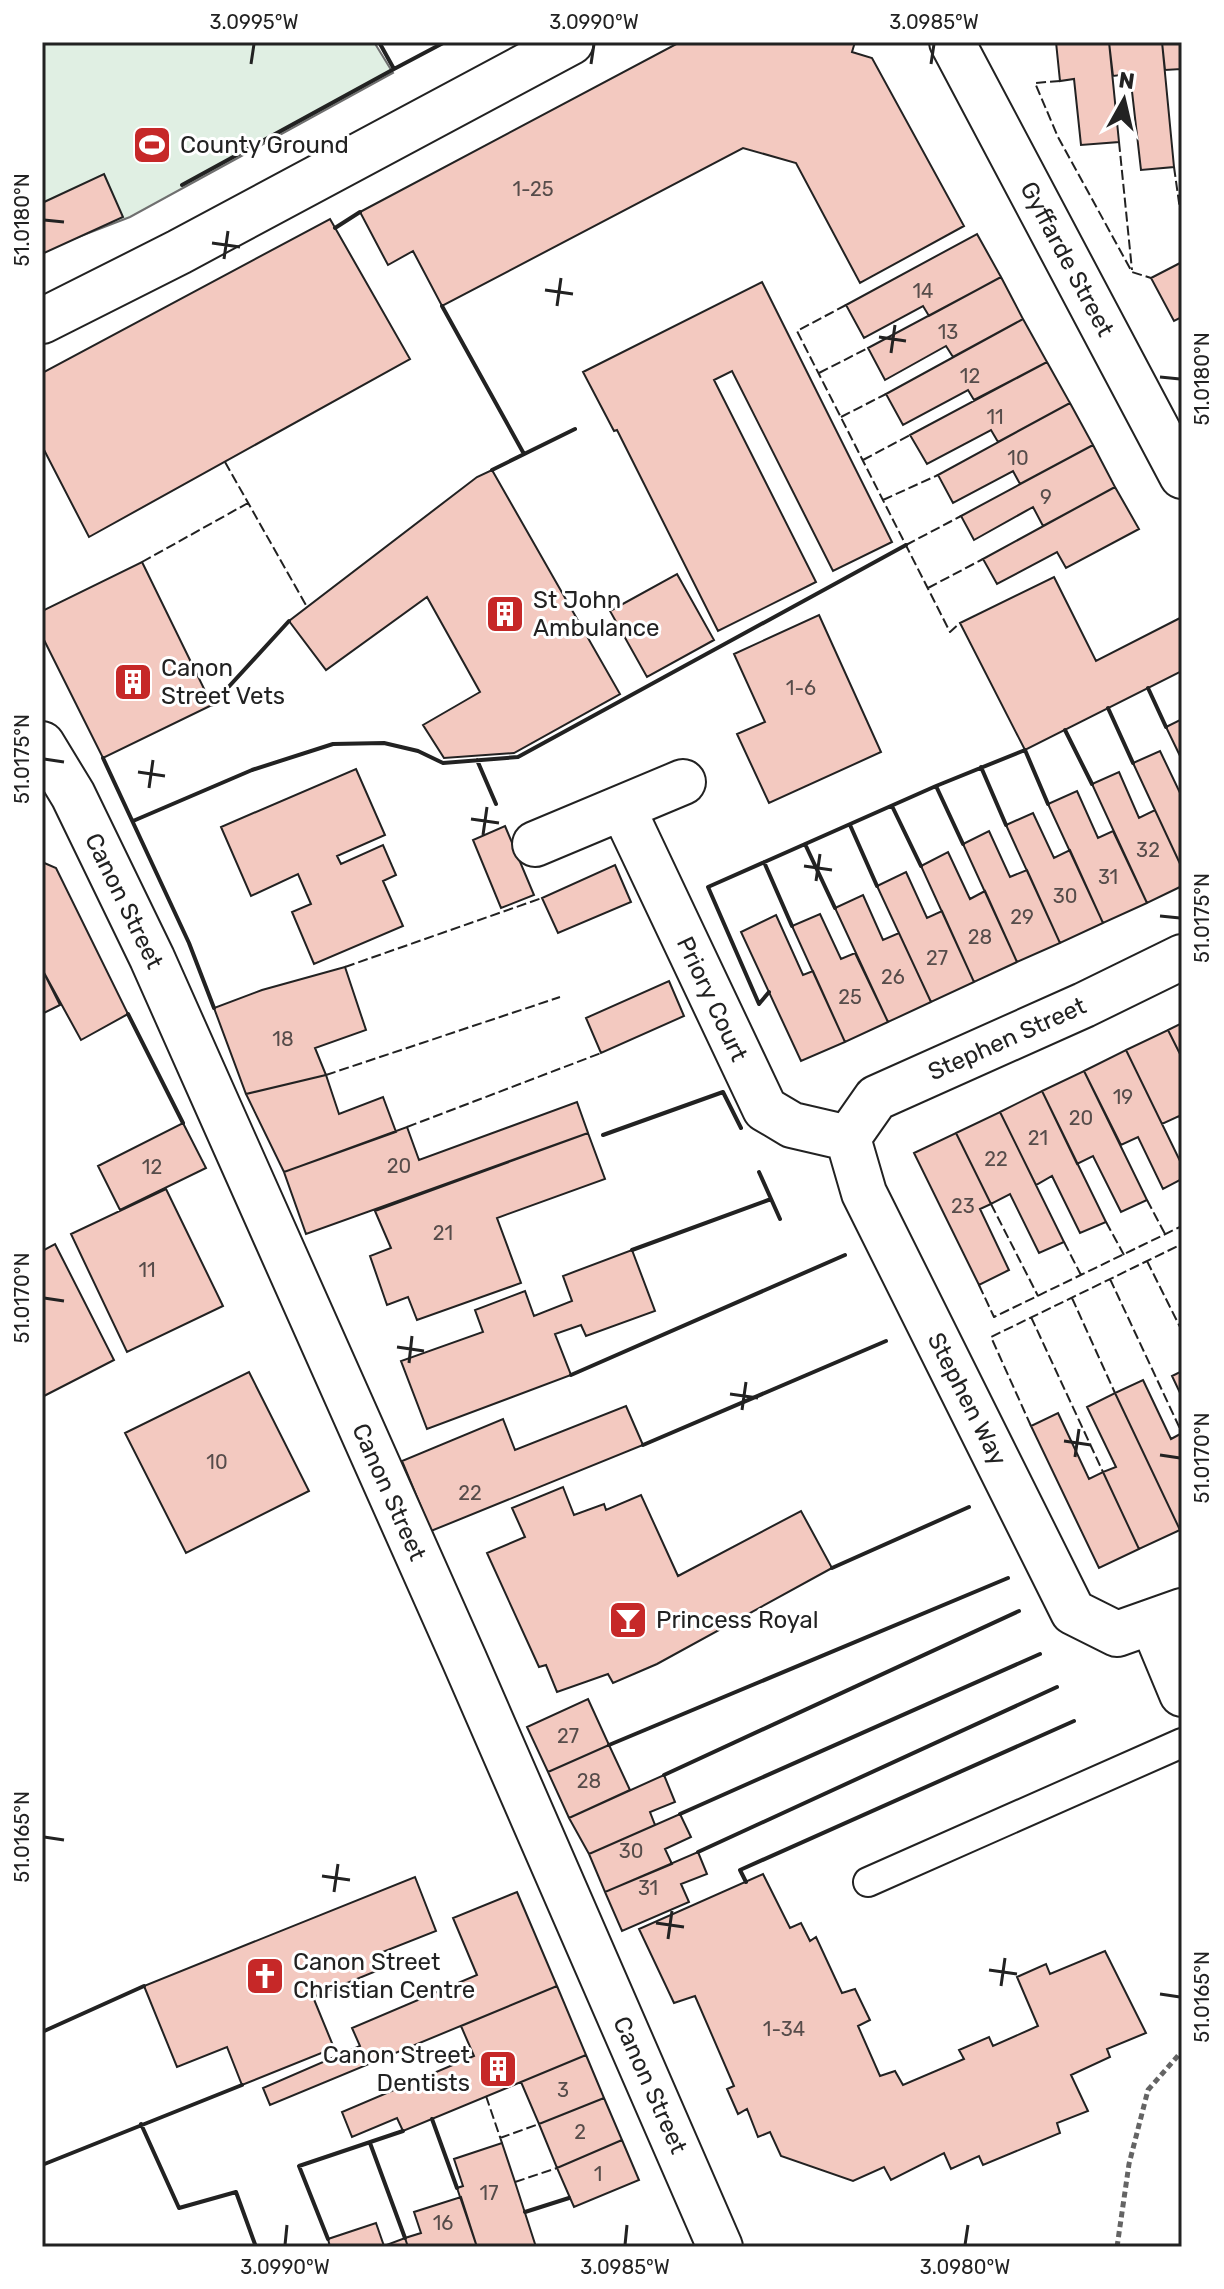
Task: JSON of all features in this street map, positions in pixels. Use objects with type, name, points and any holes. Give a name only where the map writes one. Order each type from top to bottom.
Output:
[{"type":"street","points":[[42,321],[179,252],[571,42]]},
{"type":"street","name":"Gyffarde Street","points":[[952,42],[1182,476]]},
{"type":"street","name":"Canon Street","points":[[42,744],[58,801],[165,987],[470,1673],[720,2247]]},
{"type":"street","points":[[535,844],[683,782]]},
{"type":"street","name":"Priory Court","points":[[623,809],[765,1109],[792,1125],[848,1138]]},
{"type":"street","name":"Stephen Street","points":[[848,1138],[876,1098],[1084,1005],[1182,957]]},
{"type":"street","name":"Stephen Way","points":[[848,1138],[864,1193],[1073,1612],[1150,1622]]},
{"type":"street","points":[[1150,1622],[1182,1694]]},
{"type":"lane","points":[[868,1882],[1182,1743]]},
{"type":"path","points":[[1117,2247],[1129,2164],[1148,2090],[1182,2051]]},
{"type":"green space","name":"County Ground","points":[[42,42],[374,42],[393,73],[130,217],[42,251]]},
{"type":"building","points":[[680,42],[855,42],[852,52],[872,58],[964,226],[860,283],[796,163],[743,148],[442,306],[413,251],[388,265],[360,212]]},
{"type":"building","points":[[1056,42],[1109,42],[1119,142],[1081,145],[1074,79],[1060,81]]},
{"type":"building","points":[[1109,42],[1162,42],[1174,167],[1141,170],[1130,74],[1113,76]]},
{"type":"building","points":[[1162,42],[1182,42],[1182,80],[1181,69],[1165,70]]},
{"type":"building","points":[[104,174],[123,217],[42,254],[42,203]]},
{"type":"building","points":[[330,219],[410,359],[89,537],[42,446],[42,373]]},
{"type":"building","points":[[977,234],[1001,277],[929,316],[923,306],[864,338],[846,305]]},
{"type":"building","points":[[1182,262],[1182,317],[1174,321],[1151,278]]},
{"type":"building","points":[[1001,277],[1023,319],[953,357],[946,346],[885,380],[868,348]]},
{"type":"building","points":[[762,282],[892,542],[833,571],[732,371],[714,380],[816,582],[718,631],[617,430],[614,431],[583,372]]},
{"type":"building","points":[[1023,319],[1047,362],[974,400],[968,390],[903,425],[886,394]]},
{"type":"building","points":[[1047,362],[1070,403],[998,442],[991,430],[927,464],[910,435]]},
{"type":"building","points":[[1070,403],[1093,445],[1020,484],[1013,471],[953,503],[938,475]]},
{"type":"building","points":[[1093,445],[1115,487],[1043,526],[1033,507],[974,540],[961,516]]},
{"type":"building","name":"St John Ambulance","points":[[492,470],[620,694],[514,753],[444,758],[423,725],[480,692],[427,597],[326,670],[289,621],[477,477]]},
{"type":"building","points":[[1115,487],[1139,529],[1066,568],[1057,552],[997,584],[983,559]]},
{"type":"building","name":"Canon Street Vets","points":[[142,562],[212,705],[103,758],[42,636],[42,611]]},
{"type":"building","points":[[677,574],[714,640],[647,677],[610,611]]},
{"type":"building","points":[[1054,577],[1096,661],[1182,617],[1182,671],[1025,750],[960,623]]},
{"type":"building","points":[[819,615],[881,752],[769,803],[737,734],[765,722],[734,654]]},
{"type":"building","points":[[1182,719],[1182,760],[1166,727]]},
{"type":"building","points":[[1160,751],[1182,797],[1182,868],[1133,763]]},
{"type":"building","points":[[356,769],[385,835],[337,856],[341,864],[383,845],[396,875],[383,881],[403,926],[314,964],[292,912],[311,904],[298,874],[251,896],[221,827]]},
{"type":"building","points":[[1119,772],[1139,818],[1155,810],[1182,868],[1182,886],[1147,903],[1092,784]]},
{"type":"building","points":[[1077,791],[1098,838],[1113,831],[1147,903],[1103,923],[1048,804]]},
{"type":"building","points":[[1033,813],[1054,858],[1070,850],[1103,923],[1060,943],[1006,825]]},
{"type":"building","points":[[505,826],[534,895],[501,908],[473,840]]},
{"type":"building","points":[[989,831],[1010,877],[1027,870],[1060,943],[1017,962],[963,844]]},
{"type":"building","points":[[948,852],[970,899],[985,891],[1017,962],[974,982],[921,866]]},
{"type":"building","points":[[42,862],[56,868],[128,1014],[81,1040],[42,969]]},
{"type":"building","points":[[615,865],[631,902],[558,933],[542,898]]},
{"type":"building","points":[[906,872],[927,918],[942,911],[974,982],[931,1002],[877,886]]},
{"type":"building","points":[[863,895],[883,940],[899,933],[931,1002],[888,1022],[835,908]]},
{"type":"building","points":[[820,914],[841,959],[855,953],[888,1022],[845,1042],[792,926]]},
{"type":"building","points":[[776,915],[803,975],[813,971],[845,1042],[801,1061],[741,932]]},
{"type":"building","points":[[345,967],[366,1030],[315,1048],[326,1075],[246,1094],[214,1008],[262,990]]},
{"type":"building","points":[[42,969],[60,1005],[42,1014]]},
{"type":"building","points":[[669,981],[684,1016],[601,1053],[586,1018]]},
{"type":"building","points":[[1182,1023],[1182,1058],[1168,1030]]},
{"type":"building","points":[[1168,1030],[1182,1058],[1182,1123],[1179,1116],[1162,1124],[1126,1050]]},
{"type":"building","points":[[1126,1050],[1182,1165],[1182,1179],[1163,1189],[1138,1137],[1121,1145],[1084,1071]]},
{"type":"building","points":[[1084,1071],[1147,1200],[1121,1212],[1093,1156],[1077,1164],[1042,1091]]},
{"type":"building","points":[[326,1075],[339,1114],[383,1097],[396,1132],[284,1172],[246,1094]]},
{"type":"building","points":[[1042,1091],[1106,1222],[1080,1233],[1052,1176],[1036,1185],[1000,1112]]},
{"type":"building","points":[[577,1102],[588,1133],[306,1234],[284,1172],[407,1127],[419,1160]]},
{"type":"building","points":[[1000,1112],[1064,1242],[1039,1253],[1010,1194],[991,1204],[956,1133]]},
{"type":"building","points":[[183,1123],[206,1168],[120,1210],[98,1166]]},
{"type":"building","points":[[588,1133],[605,1179],[497,1218],[521,1283],[417,1320],[408,1297],[387,1305],[370,1256],[391,1248],[375,1211]]},
{"type":"building","points":[[956,1133],[991,1204],[980,1209],[1009,1270],[979,1285],[914,1153]]},
{"type":"building","points":[[166,1189],[223,1306],[127,1352],[71,1234]]},
{"type":"building","points":[[55,1244],[114,1360],[42,1397],[42,1251]]},
{"type":"building","points":[[632,1250],[655,1311],[586,1336],[581,1325],[555,1334],[571,1375],[427,1429],[401,1361],[483,1332],[475,1310],[525,1291],[534,1316],[572,1301],[563,1276]]},
{"type":"building","points":[[1182,1371],[1182,1397],[1172,1376]]},
{"type":"building","points":[[249,1372],[309,1491],[186,1553],[125,1433]]},
{"type":"building","points":[[1143,1380],[1171,1439],[1182,1433],[1180,1530],[1115,1393]]},
{"type":"building","points":[[1115,1393],[1180,1530],[1139,1549],[1103,1472],[1116,1467],[1087,1407]]},
{"type":"building","points":[[626,1406],[643,1445],[431,1531],[402,1461],[503,1419],[515,1450]]},
{"type":"building","points":[[1058,1413],[1089,1479],[1103,1472],[1139,1549],[1099,1568],[1031,1426]]},
{"type":"building","name":"Princess Royal","points":[[563,1487],[574,1515],[604,1504],[606,1510],[641,1495],[678,1576],[801,1511],[832,1568],[657,1664],[613,1683],[608,1674],[557,1692],[546,1665],[539,1667],[487,1553],[525,1537],[512,1508]]},
{"type":"building","points":[[588,1699],[609,1745],[548,1772],[527,1727]]},
{"type":"building","points":[[609,1745],[630,1790],[569,1818],[548,1772]]},
{"type":"building","points":[[664,1775],[675,1802],[650,1812],[655,1825],[589,1854],[569,1818]]},
{"type":"building","points":[[680,1814],[691,1837],[665,1849],[672,1864],[605,1892],[589,1854]]},
{"type":"building","points":[[698,1852],[707,1874],[681,1884],[689,1902],[622,1931],[605,1892]]},
{"type":"building","points":[[763,1874],[790,1928],[801,1923],[810,1941],[816,1937],[842,1993],[855,1989],[870,2020],[858,2026],[880,2076],[895,2071],[903,2085],[964,2059],[959,2050],[989,2037],[993,2046],[1038,2026],[1017,1977],[1046,1964],[1050,1974],[1105,1951],[1146,2033],[1107,2049],[1110,2057],[1071,2075],[1088,2111],[1057,2123],[1060,2133],[983,2165],[979,2156],[951,2169],[944,2153],[891,2180],[884,2167],[853,2181],[781,2156],[770,2132],[758,2137],[747,2109],[738,2114],[727,2089],[734,2086],[695,1996],[674,2003],[639,1929]]},
{"type":"building","name":"Canon Street Christian Centre","points":[[415,1877],[436,1931],[380,1953],[386,1967],[313,1997],[334,2048],[242,2085],[227,2047],[177,2067],[144,1986]]},
{"type":"building","points":[[517,1892],[557,1986],[270,2105],[263,2088],[360,2046],[352,2028],[477,1975],[453,1918]]},
{"type":"building","name":"Canon Street Dentists","points":[[557,1986],[586,2055],[403,2131],[397,2118],[352,2137],[342,2112],[474,2056],[461,2026]]},
{"type":"building","points":[[586,2055],[604,2098],[539,2124],[521,2082]]},
{"type":"building","points":[[604,2098],[622,2140],[557,2168],[539,2124]]},
{"type":"building","points":[[622,2140],[639,2180],[574,2207],[557,2168]]},
{"type":"building","points":[[502,2143],[536,2247],[477,2247],[457,2188],[463,2186],[454,2159]]},
{"type":"building","points":[[461,2197],[477,2247],[408,2247],[405,2238],[421,2233],[414,2212]]},
{"type":"building","points":[[376,2223],[384,2246],[405,2238],[408,2247],[330,2247],[328,2239]]},
{"type":"fence","points":[[1060,81],[1035,83],[1058,137],[1132,272],[1151,278]]},
{"type":"fence","points":[[1119,142],[1132,270]]},
{"type":"fence","points":[[1174,167],[1182,224]]},
{"type":"fence","points":[[846,305],[797,331],[950,632],[960,623]]},
{"type":"fence","points":[[819,373],[868,348]]},
{"type":"fence","points":[[841,417],[886,394]]},
{"type":"fence","points":[[863,460],[910,435]]},
{"type":"fence","points":[[225,462],[307,607]]},
{"type":"fence","points":[[883,500],[938,475]]},
{"type":"fence","points":[[142,562],[248,503]]},
{"type":"fence","points":[[906,545],[961,516]]},
{"type":"fence","points":[[928,588],[983,559]]},
{"type":"fence","points":[[345,967],[542,898]]},
{"type":"fence","points":[[326,1075],[560,997]]},
{"type":"fence","points":[[407,1127],[601,1053]]},
{"type":"fence","points":[[1147,1200],[1165,1234]]},
{"type":"fence","points":[[991,1204],[1038,1296]]},
{"type":"fence","points":[[1106,1222],[1124,1255]]},
{"type":"fence","points":[[979,1285],[994,1317],[1182,1226]]},
{"type":"fence","points":[[1064,1242],[1081,1275]]},
{"type":"fence","points":[[1031,1426],[991,1337],[1182,1244]]},
{"type":"fence","points":[[1147,1261],[1182,1331]]},
{"type":"fence","points":[[1110,1279],[1182,1433]]},
{"type":"fence","points":[[1072,1298],[1115,1393]]},
{"type":"fence","points":[[1031,1317],[1103,1472]]},
{"type":"fence","points":[[486,2096],[502,2143]]},
{"type":"fence","points":[[500,2138],[539,2124]]},
{"type":"fence","points":[[515,2182],[557,2168]]},
{"type":"wall","points":[[182,185],[394,69],[379,42]]},
{"type":"wall","points":[[394,69],[445,42]]},
{"type":"wall","points":[[335,228],[360,212]]},
{"type":"wall","points":[[442,306],[524,454]]},
{"type":"wall","points":[[492,470],[575,429]]},
{"type":"wall","points":[[133,821],[252,770],[333,744],[384,743],[418,751],[443,763],[518,757],[906,545]]},
{"type":"wall","points":[[212,705],[289,621]]},
{"type":"wall","points":[[1148,688],[1166,727]]},
{"type":"wall","points":[[1108,708],[1133,763]]},
{"type":"wall","points":[[1065,730],[1092,784]]},
{"type":"wall","points":[[769,992],[759,1004],[708,887],[1025,750],[1048,804]]},
{"type":"wall","points":[[103,758],[189,943],[214,1008]]},
{"type":"wall","points":[[477,760],[496,804]]},
{"type":"wall","points":[[981,767],[1006,825]]},
{"type":"wall","points":[[936,786],[963,844]]},
{"type":"wall","points":[[892,806],[921,866]]},
{"type":"wall","points":[[850,825],[877,886]]},
{"type":"wall","points":[[805,844],[835,908]]},
{"type":"wall","points":[[764,862],[792,926]]},
{"type":"wall","points":[[128,1014],[183,1123]]},
{"type":"wall","points":[[603,1135],[723,1092],[741,1128]]},
{"type":"wall","points":[[759,1172],[780,1219]]},
{"type":"wall","points":[[632,1250],[771,1199]]},
{"type":"wall","points":[[571,1375],[845,1255]]},
{"type":"wall","points":[[643,1445],[886,1341]]},
{"type":"wall","points":[[832,1568],[969,1507]]},
{"type":"wall","points":[[609,1745],[1008,1578]]},
{"type":"wall","points":[[664,1775],[1019,1611]]},
{"type":"wall","points":[[680,1814],[1040,1654]]},
{"type":"wall","points":[[698,1852],[1057,1687]]},
{"type":"wall","points":[[746,1882],[740,1870],[1074,1721]]},
{"type":"wall","points":[[42,2032],[144,1986]]},
{"type":"wall","points":[[42,2165],[242,2085]]},
{"type":"wall","points":[[432,2119],[457,2188]]},
{"type":"wall","points":[[141,2124],[179,2208],[236,2192],[256,2247]]},
{"type":"wall","points":[[328,2239],[299,2166],[403,2131]]},
{"type":"wall","points":[[370,2143],[405,2238]]},
{"type":"wall","points":[[525,2212],[569,2198]]},
{"type":"place","name":"County Ground","points":[[152,145]]},
{"type":"place","name":"St John Ambulance","points":[[505,614]]},
{"type":"place","name":"Canon Street Vets","points":[[133,682]]},
{"type":"place","name":"Princess Royal","points":[[628,1620]]},
{"type":"place","name":"Canon Street Christian Centre","points":[[265,1976]]},
{"type":"place","name":"Canon Street Dentists","points":[[498,2069]]}]
